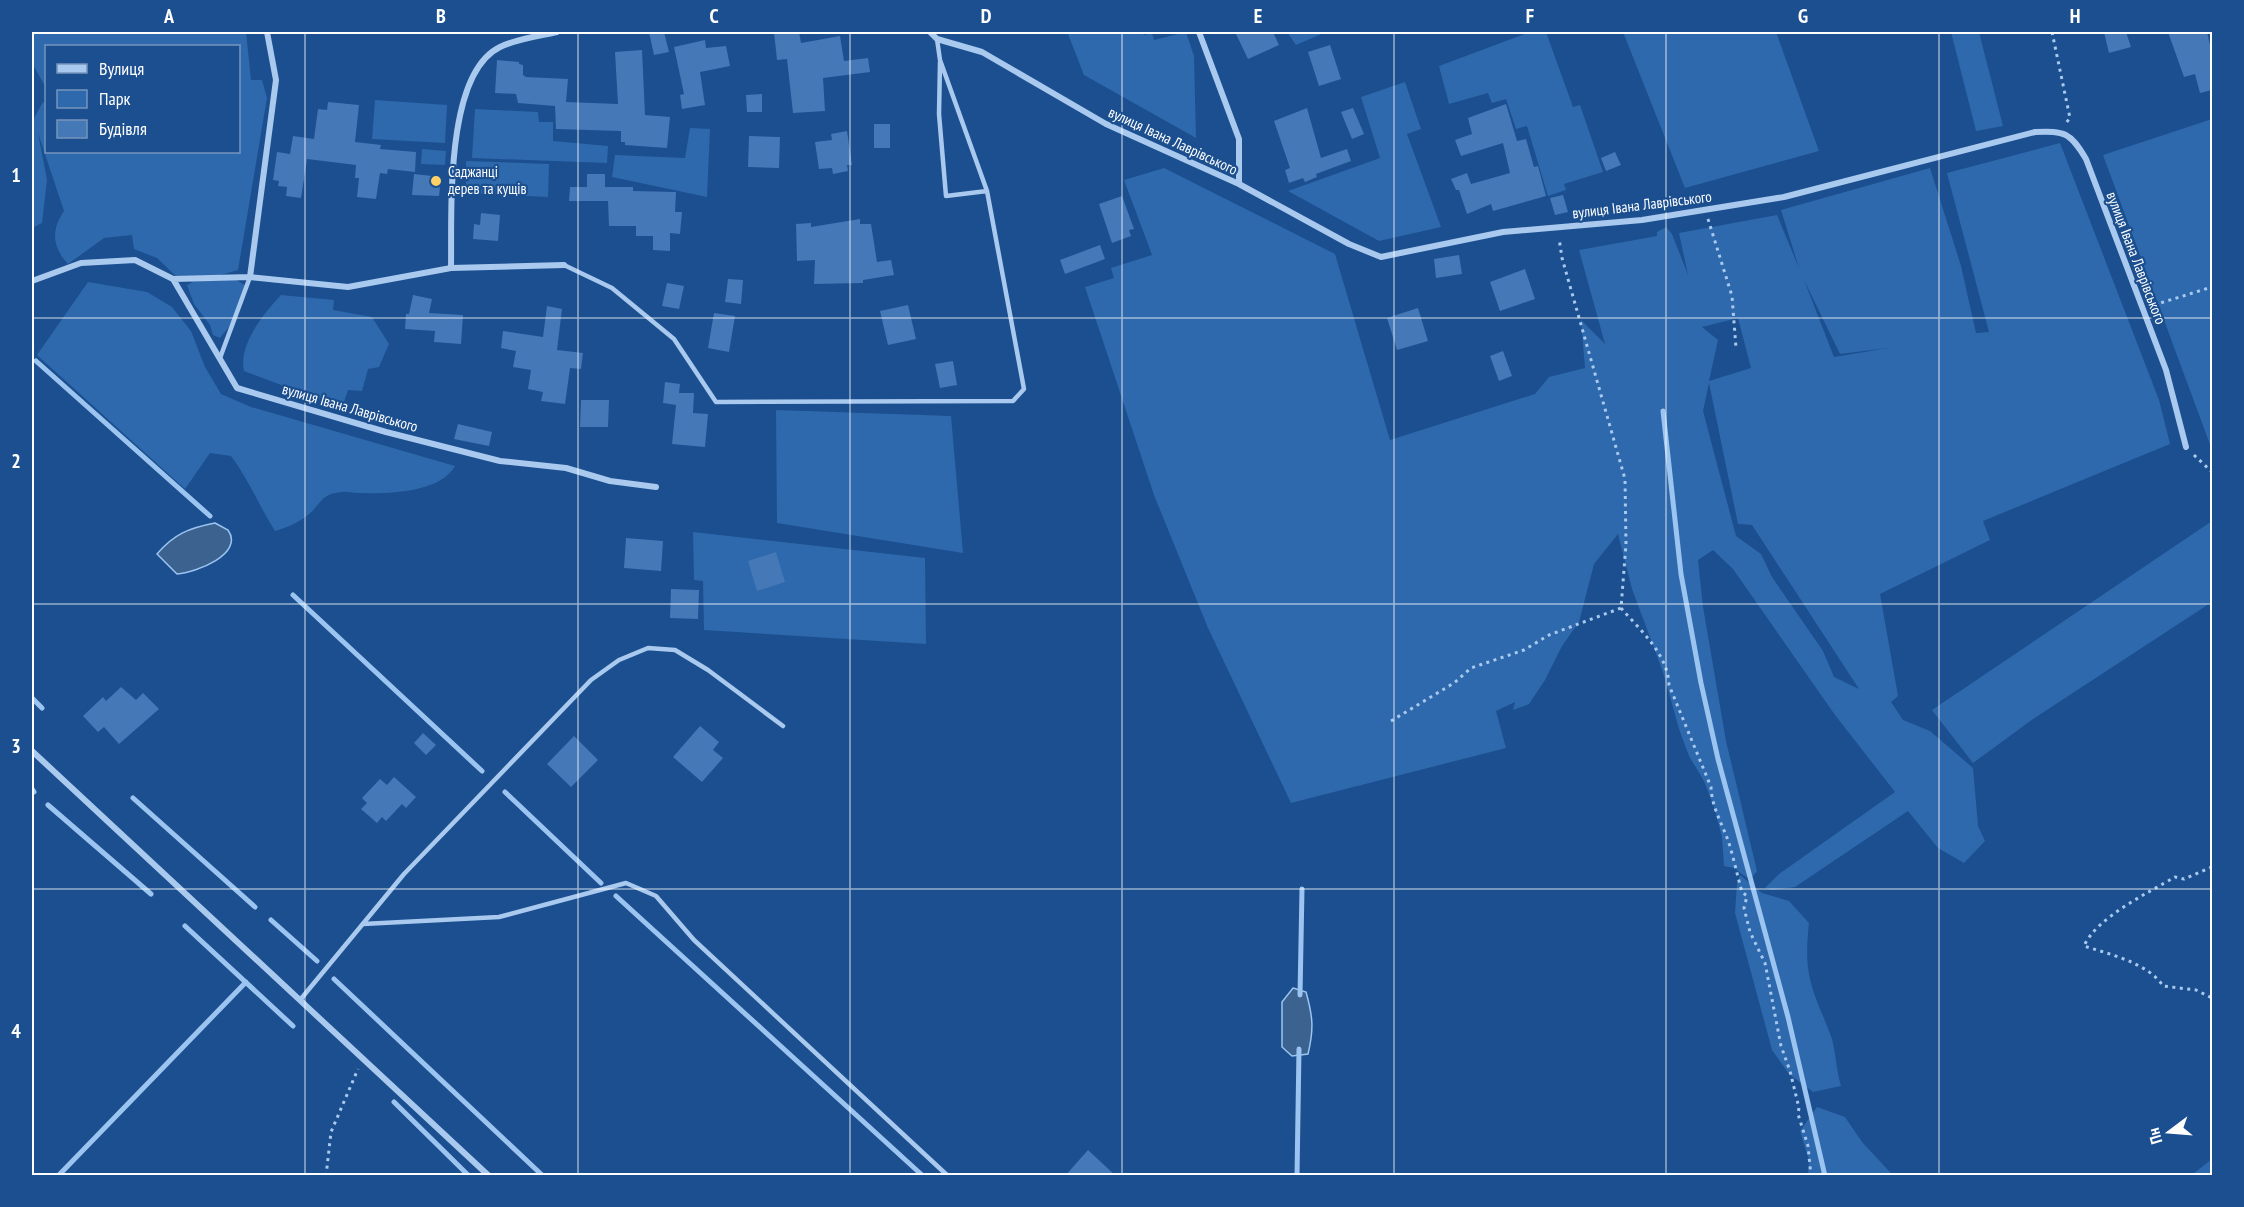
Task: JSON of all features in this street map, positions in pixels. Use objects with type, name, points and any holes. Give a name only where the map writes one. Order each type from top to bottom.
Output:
[{"type":"street","points":[[250,277],[276,80],[267,32]]},
{"type":"street","points":[[451,268],[453,153],[464,95],[479,67],[498,47],[557,32]]},
{"type":"street","name":"вулиця Івана Лаврівського","points":[[930,32],[937,39],[982,52],[1106,124],[1239,184],[1348,244],[1380,257],[1503,232],[1642,220],[1784,197],[2034,132],[2059,131],[2074,139],[2086,159],[2166,369],[2187,447]]},
{"type":"street","points":[[1199,32],[1239,139],[1239,184]]},
{"type":"street","points":[[32,281],[81,262],[135,260],[173,279],[250,277],[348,287],[451,268],[564,266]]},
{"type":"street","name":"вулиця Івана Лаврівського","points":[[173,279],[237,388],[386,432],[500,461],[566,468],[610,481],[656,487]]},
{"type":"street","points":[[32,751],[489,1176]]},
{"type":"lane","points":[[937,39],[940,60],[939,114],[946,196],[987,191]]},
{"type":"lane","points":[[564,266],[612,288],[674,339],[716,402],[1013,401],[1024,389],[987,191],[940,60]]},
{"type":"lane","points":[[220,358],[250,277]]},
{"type":"lane","points":[[300,1000],[404,874],[591,680],[619,660],[648,648],[675,650],[708,670],[783,726]]},
{"type":"lane","points":[[363,924],[499,917],[626,883],[656,896],[694,940],[948,1176]]},
{"type":"path","points":[[2052,32],[2070,118],[2059,131]]},
{"type":"path","points":[[1705,210],[1732,296],[1736,348]]},
{"type":"path","points":[[1557,227],[1562,258],[1625,479],[1627,521],[1621,608],[1652,644],[1669,671],[1669,685],[1711,787],[1718,822],[1731,850],[1742,892],[1747,896],[1744,908],[1750,932],[1766,963],[1781,1046],[1790,1071],[1799,1108],[1798,1114],[1808,1146],[1811,1176]]},
{"type":"path","points":[[2143,308],[2212,286]]},
{"type":"path","points":[[2187,447],[2212,472]]},
{"type":"path","points":[[1391,721],[1454,683],[1471,668],[1524,650],[1549,635],[1621,608]]},
{"type":"path","points":[[2212,867],[2184,879],[2175,877],[2133,902],[2089,934],[2084,946],[2121,957],[2156,975],[2163,986],[2196,990],[2212,998]]},
{"type":"path","points":[[326,1176],[331,1132],[363,1059]]},
{"type":"green space","points":[[32,32],[246,32],[251,80],[262,80],[267,98],[238,270],[200,281],[235,279],[246,286],[241,308],[220,338],[213,335],[210,325],[194,304],[187,285],[193,282],[179,279],[157,258],[134,249],[132,235],[104,238],[68,264],[56,245],[55,238],[57,225],[64,211],[38,133],[47,180],[42,223],[32,228],[32,118],[33,120],[43,102],[45,103],[45,153],[240,153],[240,45],[45,45],[45,86],[32,63]]},
{"type":"green space","points":[[1074,32],[1142,32],[1144,35],[1152,33],[1154,40],[1186,32],[1194,56],[1196,138],[1084,75],[1068,34]]},
{"type":"green space","points":[[1287,32],[1326,32],[1296,45]]},
{"type":"green space","points":[[1530,32],[1546,32],[1573,107],[1580,105],[1603,172],[1564,184],[1566,190],[1548,196],[1527,126],[1516,129],[1506,99],[1492,103],[1488,93],[1449,104],[1439,66]]},
{"type":"green space","points":[[1623,32],[1776,32],[1819,151],[1685,188]]},
{"type":"green space","points":[[1951,32],[1979,32],[2003,126],[1976,131]]},
{"type":"green space","points":[[1405,82],[1421,129],[1407,134],[1441,227],[1379,241],[1288,191],[1380,158],[1361,97]]},
{"type":"green space","points":[[375,100],[447,105],[445,143],[372,139]]},
{"type":"green space","points":[[475,109],[538,112],[539,122],[553,122],[553,141],[608,146],[607,163],[472,158]]},
{"type":"green space","points":[[2212,119],[2212,450],[2103,155]]},
{"type":"green space","points":[[690,128],[710,129],[707,197],[612,177],[615,155],[685,158]]},
{"type":"green space","points":[[2060,143],[2159,400],[2170,444],[1983,521],[1990,540],[1880,594],[1898,696],[1891,702],[1903,720],[1930,731],[1973,768],[1978,826],[1985,841],[1964,863],[1938,848],[1908,811],[1795,887],[1773,890],[1765,888],[1779,874],[1895,792],[1835,715],[1733,569],[1713,550],[1698,560],[1703,607],[1726,741],[1757,871],[1750,880],[1734,868],[1724,866],[1722,837],[1714,807],[1704,781],[1689,756],[1679,729],[1663,672],[1632,589],[1618,534],[1594,564],[1579,622],[1562,646],[1545,680],[1529,704],[1513,710],[1515,702],[1496,711],[1506,748],[1291,803],[1208,628],[1154,495],[1085,287],[1114,278],[1111,268],[1152,255],[1124,180],[1164,168],[1335,254],[1390,440],[1535,394],[1549,377],[1585,368],[1581,320],[1605,344],[1579,250],[1657,236],[1657,232],[1666,227],[1672,234],[1688,275],[1679,233],[1777,215],[1799,268],[1781,210],[1930,168],[1961,266],[1976,333],[1989,332],[1947,173]],"holes":[[[1804,280],[1840,354],[1888,348],[1834,357]],[[1738,318],[1751,368],[1709,381],[1718,340],[1702,327]],[[1709,383],[1738,524],[1752,525],[1859,689],[1834,677],[1823,651],[1772,577],[1761,554],[1736,536],[1703,411]]]},
{"type":"green space","points":[[422,149],[446,151],[445,165],[421,164]]},
{"type":"green space","points":[[466,161],[549,164],[548,197],[466,193]]},
{"type":"green space","points":[[88,282],[147,292],[172,307],[191,331],[205,367],[221,394],[251,407],[455,466],[438,482],[412,490],[384,493],[334,493],[322,500],[304,518],[275,531],[231,456],[210,453],[185,489],[37,355]]},
{"type":"green space","points":[[281,295],[334,300],[333,310],[372,317],[389,344],[379,367],[368,369],[362,391],[348,390],[342,408],[244,371],[243,361],[249,340],[260,320]]},
{"type":"green space","points":[[776,410],[951,416],[963,553],[777,523]]},
{"type":"green space","points":[[2212,521],[2212,602],[2033,719],[1973,763],[1932,710]]},
{"type":"green space","points":[[693,532],[925,558],[926,644],[704,630],[703,581],[694,580]]},
{"type":"green space","points":[[1740,875],[1762,893],[1789,901],[1809,923],[1808,970],[1814,993],[1831,1036],[1841,1086],[1813,1092],[1789,1074],[1772,1050],[1735,913],[1737,884]]},
{"type":"green space","points":[[1817,1107],[1845,1117],[1862,1142],[1891,1175],[1808,1175],[1809,1160],[1800,1131]]},
{"type":"green space","points":[[2212,1159],[2212,1175],[2191,1175],[2193,1174]]},
{"type":"shaded area","points":[[215,523],[228,530],[231,539],[230,547],[216,561],[195,570],[177,574],[157,554],[170,541],[183,533]]},
{"type":"shaded area","points":[[1293,988],[1306,992],[1312,1030],[1308,1054],[1292,1056],[1282,1047],[1282,1002]]},
{"type":"building","points":[[649,32],[664,32],[669,52],[654,55]]},
{"type":"building","points":[[774,32],[799,32],[801,43],[840,36],[844,61],[868,58],[870,72],[823,78],[825,111],[793,113],[787,59],[777,60]]},
{"type":"building","points":[[1235,32],[1273,32],[1279,45],[1248,59]]},
{"type":"building","points":[[2104,32],[2126,32],[2131,47],[2109,53]]},
{"type":"building","points":[[2168,32],[2207,32],[2212,53],[2212,90],[2200,93],[2195,74],[2184,77]]},
{"type":"building","points":[[705,40],[706,48],[726,46],[730,66],[700,72],[705,105],[682,109],[680,95],[684,94],[674,47]]},
{"type":"building","points":[[1330,45],[1341,79],[1319,86],[1308,52]]},
{"type":"building","points":[[642,50],[645,115],[670,117],[667,148],[625,145],[625,142],[621,142],[621,131],[556,129],[555,106],[518,103],[516,94],[495,93],[497,60],[519,62],[523,65],[523,75],[526,77],[568,79],[566,102],[618,104],[615,52]]},
{"type":"building","points":[[762,94],[762,112],[747,112],[746,95]]},
{"type":"building","points":[[328,102],[359,105],[355,142],[381,145],[380,149],[416,152],[415,172],[388,169],[387,174],[380,173],[376,199],[357,197],[359,178],[355,178],[356,165],[307,159],[301,198],[286,196],[287,187],[278,186],[279,181],[273,180],[277,152],[290,154],[293,136],[314,139],[318,109],[327,110]]},
{"type":"building","points":[[1506,104],[1517,141],[1526,139],[1534,167],[1538,166],[1546,196],[1493,211],[1491,204],[1467,214],[1459,190],[1456,190],[1451,179],[1467,173],[1471,184],[1510,173],[1503,143],[1461,156],[1455,140],[1472,134],[1468,118]]},
{"type":"building","points":[[1307,108],[1321,158],[1347,149],[1351,161],[1316,174],[1317,177],[1305,182],[1303,178],[1289,183],[1285,170],[1290,168],[1274,121]]},
{"type":"building","points":[[1353,108],[1364,134],[1352,139],[1341,112]]},
{"type":"building","points":[[874,124],[890,124],[890,148],[874,148]]},
{"type":"building","points":[[847,131],[852,165],[847,165],[848,171],[833,174],[832,168],[819,169],[815,142],[832,140],[831,134]]},
{"type":"building","points":[[749,136],[780,137],[779,168],[748,167]]},
{"type":"building","points":[[1615,152],[1621,165],[1606,171],[1601,158]]},
{"type":"building","points":[[414,174],[441,177],[439,196],[412,195]]},
{"type":"building","points":[[587,174],[605,174],[605,187],[633,187],[633,191],[676,192],[675,212],[682,212],[680,234],[670,233],[670,251],[653,250],[653,236],[636,236],[636,226],[609,226],[608,201],[569,201],[570,187],[587,187]]},
{"type":"building","points":[[1563,195],[1568,212],[1555,215],[1550,198]]},
{"type":"building","points":[[1122,196],[1134,229],[1129,230],[1131,236],[1112,243],[1099,204]]},
{"type":"building","points":[[481,213],[500,215],[498,241],[473,239],[474,224],[480,225]]},
{"type":"building","points":[[860,219],[860,224],[871,224],[877,262],[891,260],[894,275],[863,280],[863,283],[814,284],[815,260],[797,261],[796,224],[811,223],[811,227]]},
{"type":"building","points":[[1100,245],[1105,259],[1065,274],[1060,260]]},
{"type":"building","points":[[1459,255],[1462,274],[1436,278],[1434,259]]},
{"type":"building","points":[[1525,269],[1535,299],[1500,311],[1490,282]]},
{"type":"building","points":[[728,279],[743,280],[741,304],[725,302]]},
{"type":"building","points":[[667,283],[684,286],[679,309],[662,306]]},
{"type":"building","points":[[413,295],[432,299],[429,313],[463,315],[461,344],[434,342],[435,331],[405,329],[406,314],[409,314]]},
{"type":"building","points":[[908,305],[916,339],[888,345],[880,311]]},
{"type":"building","points":[[547,306],[562,309],[557,350],[583,353],[581,369],[570,368],[565,404],[541,401],[543,392],[528,389],[531,370],[513,367],[516,351],[501,348],[503,331],[543,337]]},
{"type":"building","points":[[1418,308],[1428,341],[1397,350],[1387,318]]},
{"type":"building","points":[[714,313],[735,316],[729,352],[708,348]]},
{"type":"building","points":[[1503,351],[1512,376],[1499,381],[1490,356]]},
{"type":"building","points":[[953,361],[957,385],[940,388],[935,364]]},
{"type":"building","points":[[665,382],[680,384],[679,393],[694,393],[693,413],[708,414],[705,447],[672,444],[676,405],[663,403]]},
{"type":"building","points":[[581,400],[609,400],[608,427],[580,427]]},
{"type":"building","points":[[458,424],[492,432],[489,446],[454,439]]},
{"type":"building","points":[[626,538],[663,541],[661,571],[624,568]]},
{"type":"building","points":[[776,552],[785,582],[757,591],[748,561]]},
{"type":"building","points":[[671,589],[699,590],[698,619],[670,618]]},
{"type":"building","points":[[121,687],[136,700],[143,693],[159,709],[119,744],[104,727],[98,732],[83,716],[103,697],[106,701]]},
{"type":"building","points":[[700,726],[719,742],[713,750],[723,758],[702,782],[673,757]]},
{"type":"building","points":[[423,733],[436,745],[426,755],[414,743]]},
{"type":"building","points":[[574,736],[598,760],[571,787],[547,764]]},
{"type":"building","points":[[394,777],[416,797],[406,808],[402,804],[386,821],[382,817],[377,823],[361,809],[367,803],[362,798],[380,779],[387,785]]},
{"type":"building","points":[[1088,1150],[1116,1176],[1065,1176]]},
{"type":"waterway","points":[[36,361],[210,516]]},
{"type":"waterway","points":[[1663,411],[1681,574],[1701,683],[1718,759],[1788,1017],[1825,1176]]},
{"type":"waterway","points":[[293,595],[482,771]]},
{"type":"waterway","points":[[32,698],[42,708]]},
{"type":"waterway","points":[[505,792],[601,883]]},
{"type":"waterway","points":[[133,798],[255,907]]},
{"type":"waterway","points":[[48,805],[151,894]]},
{"type":"waterway","points":[[1300,995],[1302,889]]},
{"type":"waterway","points":[[616,896],[923,1176]]},
{"type":"waterway","points":[[271,920],[317,961]]},
{"type":"waterway","points":[[185,926],[293,1026]]},
{"type":"waterway","points":[[334,979],[543,1176]]},
{"type":"waterway","points":[[58,1176],[246,982]]},
{"type":"waterway","points":[[1297,1176],[1299,1049]]},
{"type":"waterway","points":[[394,1102],[469,1176]]},
{"type":"place","name":"Саджанці дерев та кущів","points":[[436,181]]}]
